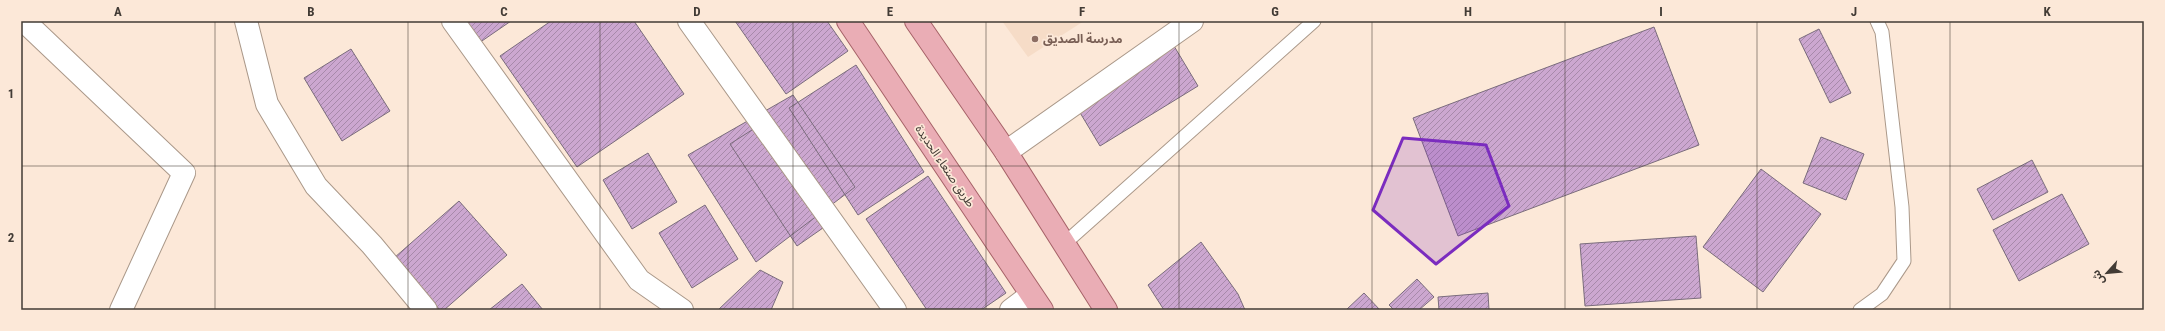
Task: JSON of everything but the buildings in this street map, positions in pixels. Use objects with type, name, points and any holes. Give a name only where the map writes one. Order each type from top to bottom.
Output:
[{"type":"main road","name":"طريق صنعاء الحديدة","points":[[848,21],[1036,303]]},
{"type":"main road","points":[[916,21],[1006,152],[1106,310]]},
{"type":"street","points":[[24,21],[184,173],[121,310]]},
{"type":"street","points":[[246,21],[267,104],[316,186],[372,245],[426,310]]},
{"type":"street","points":[[453,21],[639,280],[682,310]]},
{"type":"street","points":[[689,21],[895,310]]},
{"type":"street","points":[[1006,152],[1192,21]]},
{"type":"street","points":[[1011,310],[1036,303]]},
{"type":"lane","points":[[1064,244],[1314,21]]},
{"type":"lane","points":[[1860,310],[1882,294],[1904,261],[1902,207],[1886,62],[1882,32],[1877,21]]},
{"type":"highlighted area","points":[[1403,138],[1486,145],[1509,206],[1436,264],[1373,210]]},
{"type":"shaded area","name":"مدرسة الصديق","points":[[1002,21],[1084,21],[1028,57]]},
{"type":"place","name":"مدرسة الصديق","points":[[1035,39]]}]
